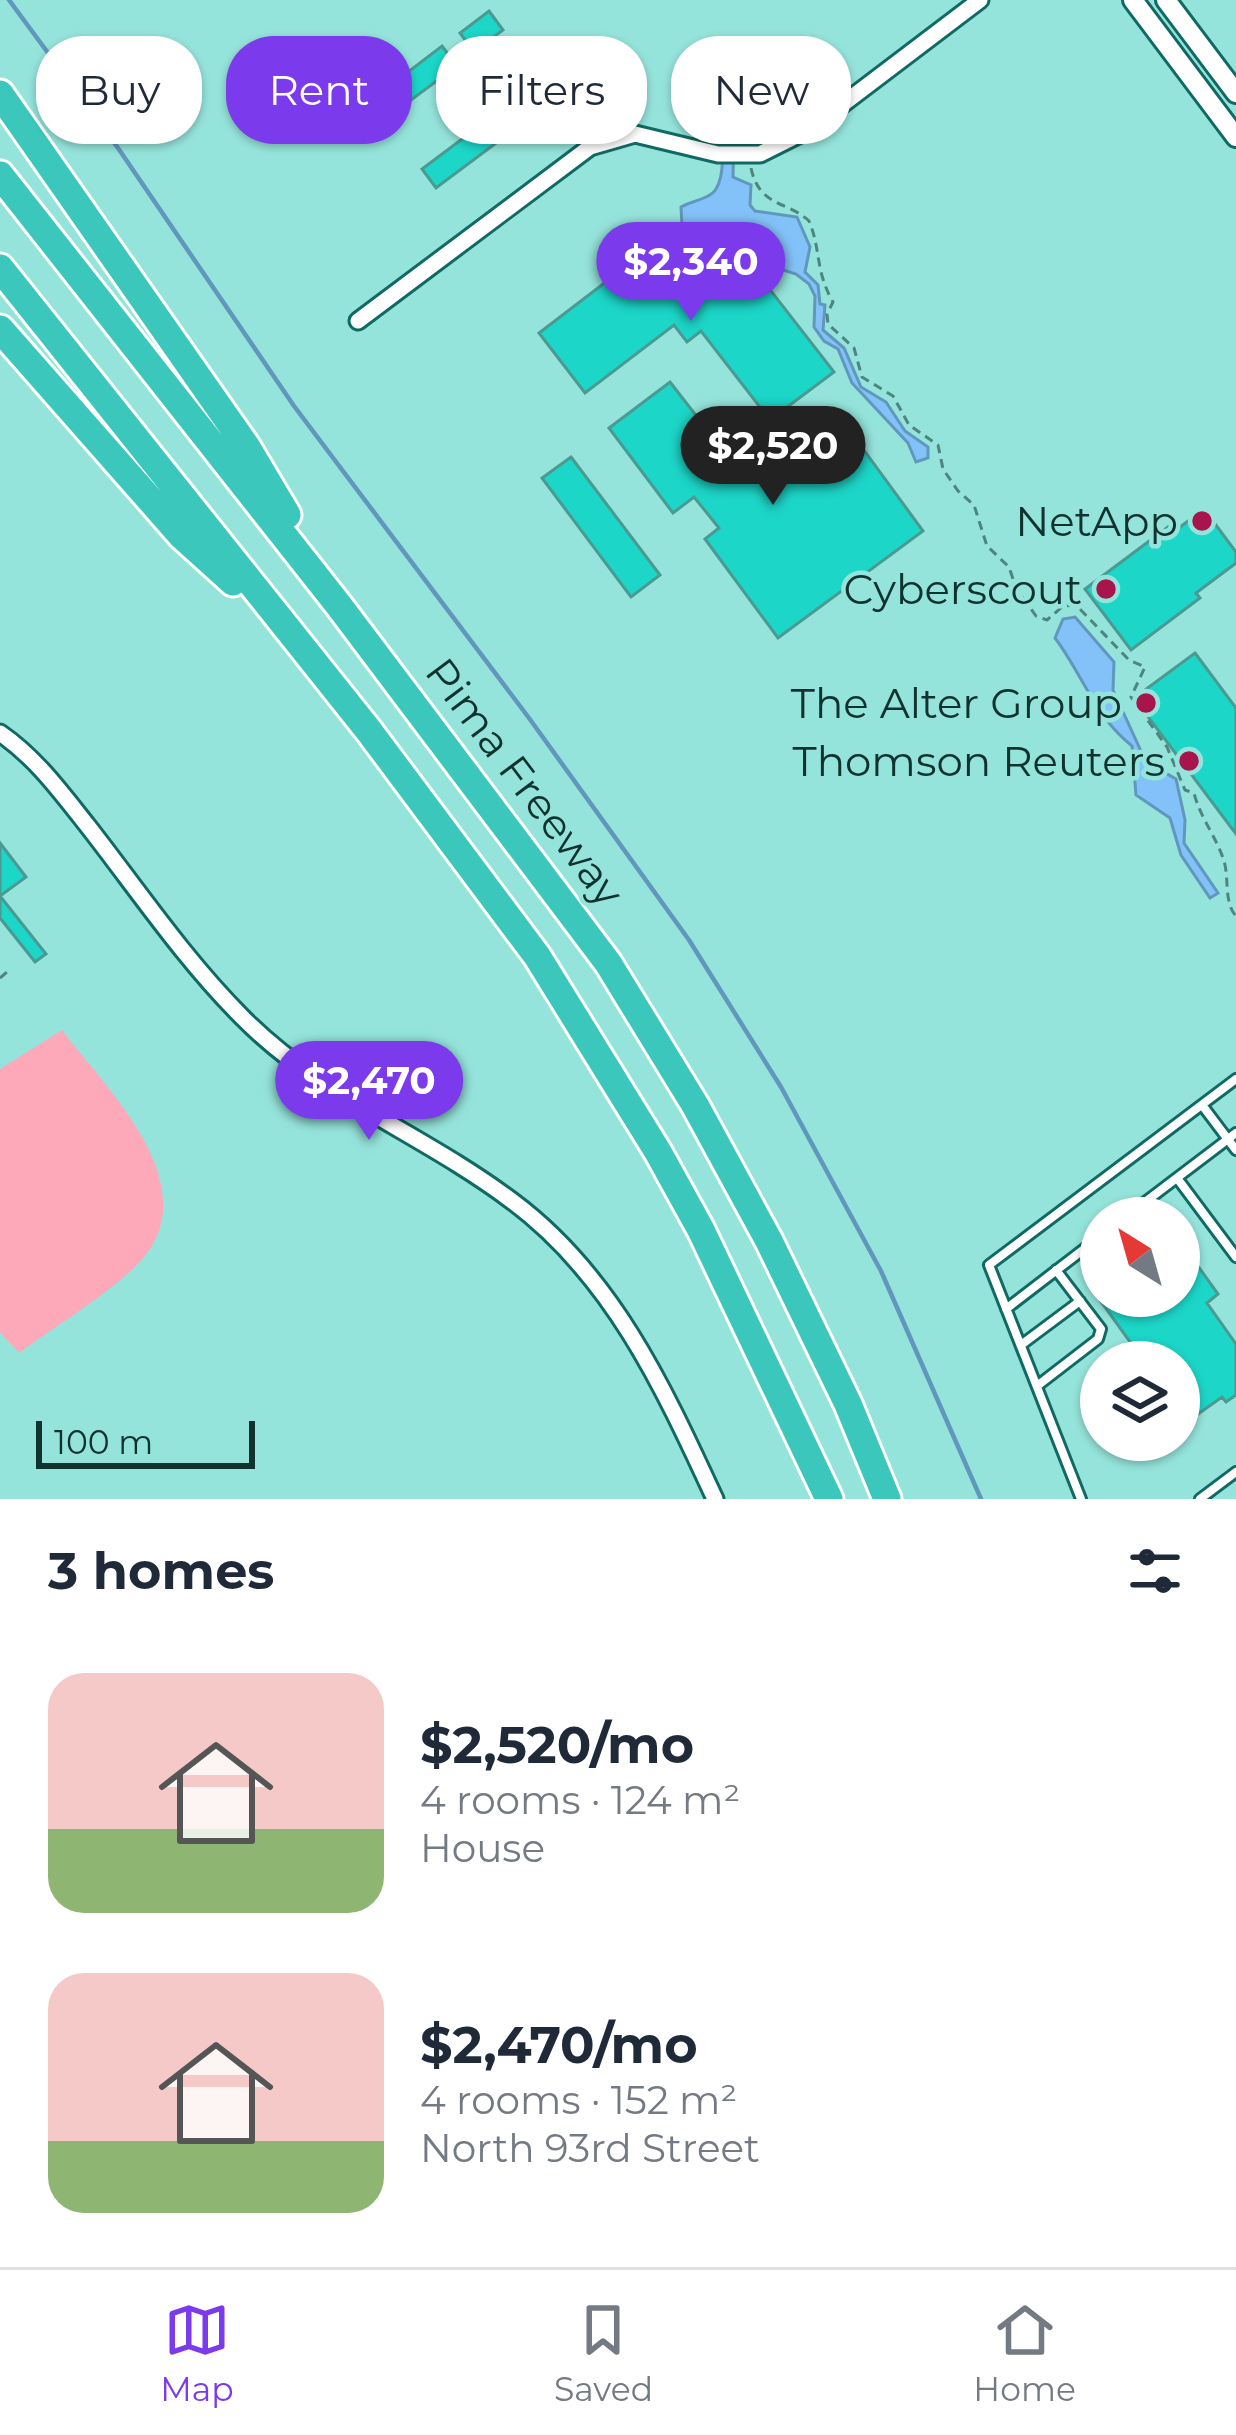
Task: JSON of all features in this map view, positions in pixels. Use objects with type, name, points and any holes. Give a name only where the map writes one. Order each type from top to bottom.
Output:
[{"type":"highway","points":[[0,94],[246,446],[340,607]]},
{"type":"highway","name":"Pima Freeway","points":[[0,175],[340,607],[608,963],[769,1241],[848,1404],[887,1499]]},
{"type":"highway","points":[[0,268],[302,646],[537,956],[701,1230],[830,1499]]},
{"type":"highway","points":[[0,329],[182,536],[302,646]]},
{"type":"street","points":[[358,321],[590,146],[635,134],[709,153],[746,154],[796,140],[980,0]]},
{"type":"street","points":[[1133,0],[1236,137]]},
{"type":"street","points":[[1166,0],[1236,93]]},
{"type":"street","points":[[0,733],[44,770],[224,998],[262,1038],[336,1095],[508,1198],[575,1259],[633,1336],[715,1499]]},
{"type":"lane","points":[[1081,1499],[989,1265],[1236,1079]]},
{"type":"lane","points":[[1202,1105],[1232,1136],[1236,1150]]},
{"type":"lane","points":[[1152,1197],[1232,1136]]},
{"type":"lane","points":[[1177,1178],[1236,1257]]},
{"type":"lane","points":[[1006,1309],[1080,1252]]},
{"type":"lane","points":[[1021,1345],[1080,1301],[1056,1270]]},
{"type":"lane","points":[[1037,1386],[1098,1340],[1101,1330],[1092,1317]]},
{"type":"lane","points":[[1200,1499],[1236,1472]]},
{"type":"path","points":[[746,154],[753,177],[769,199],[777,207],[804,215],[813,229],[816,267],[833,302],[828,324],[854,347],[862,376],[893,396],[909,424],[938,445],[943,469],[974,505],[987,546],[1009,567],[1024,601],[1036,616],[1047,620],[1064,606],[1076,605],[1129,661],[1145,667],[1131,697],[1167,747],[1185,790],[1194,793],[1201,818],[1223,856],[1229,908],[1236,916]]},
{"type":"path","points":[[0,978],[8,971]]},
{"type":"shaded area","points":[[62,1030],[140,1133],[162,1191],[162,1221],[150,1249],[125,1276],[19,1353],[0,1332],[0,1069]]},
{"type":"water","points":[[734,144],[733,177],[751,185],[750,205],[755,211],[797,217],[810,247],[805,272],[818,285],[820,304],[825,305],[823,330],[844,348],[861,387],[886,402],[905,431],[928,447],[928,458],[916,462],[908,443],[852,383],[838,349],[814,327],[815,296],[809,284],[777,268],[769,247],[763,252],[755,244],[689,235],[682,226],[681,207],[716,189],[722,145]]},
{"type":"water","points":[[1075,617],[1114,662],[1113,690],[1146,762],[1176,779],[1185,820],[1184,843],[1218,893],[1210,898],[1181,855],[1170,818],[1136,795],[1132,746],[1098,708],[1055,638],[1063,619]]},
{"type":"building","points":[[489,11],[503,30],[495,36],[460,33]]},
{"type":"building","points":[[436,51],[436,82],[412,99],[412,69]]},
{"type":"building","points":[[455,144],[495,144],[436,188],[422,169]]},
{"type":"building","points":[[703,237],[719,258],[729,251],[750,278],[757,273],[834,372],[770,420],[701,331],[687,342],[674,325],[585,393],[539,333],[641,255],[648,262],[674,242],[682,253]]},
{"type":"building","points":[[670,382],[746,480],[768,464],[782,482],[803,466],[790,447],[819,425],[833,444],[850,431],[923,531],[778,638],[705,539],[719,528],[694,497],[673,513],[609,428]]},
{"type":"building","points":[[571,457],[660,575],[631,597],[542,478]]},
{"type":"building","points":[[1204,509],[1236,552],[1236,563],[1196,593],[1200,598],[1131,650],[1085,589],[1168,527],[1172,533]]},
{"type":"building","points":[[1195,653],[1236,708],[1236,834],[1134,698]]},
{"type":"building","points":[[0,843],[26,877],[0,896]]},
{"type":"building","points":[[0,896],[46,954],[35,962],[0,918]]},
{"type":"building","points":[[1200,1269],[1218,1294],[1207,1303],[1236,1344],[1236,1395],[1226,1402],[1222,1397],[1200,1413],[1200,1341],[1129,1341],[1112,1317],[1200,1317]]},
{"type":"waterway","points":[[9,0],[118,148],[294,406],[689,940],[781,1087],[881,1271],[981,1499]]},
{"type":"place","name":"NetApp","points":[[1202,521]]},
{"type":"place","name":"Cyberscout","points":[[1106,589]]},
{"type":"place","name":"The Alter Group","points":[[1146,703]]},
{"type":"place","name":"Thomson Reuters","points":[[1189,761]]}]
